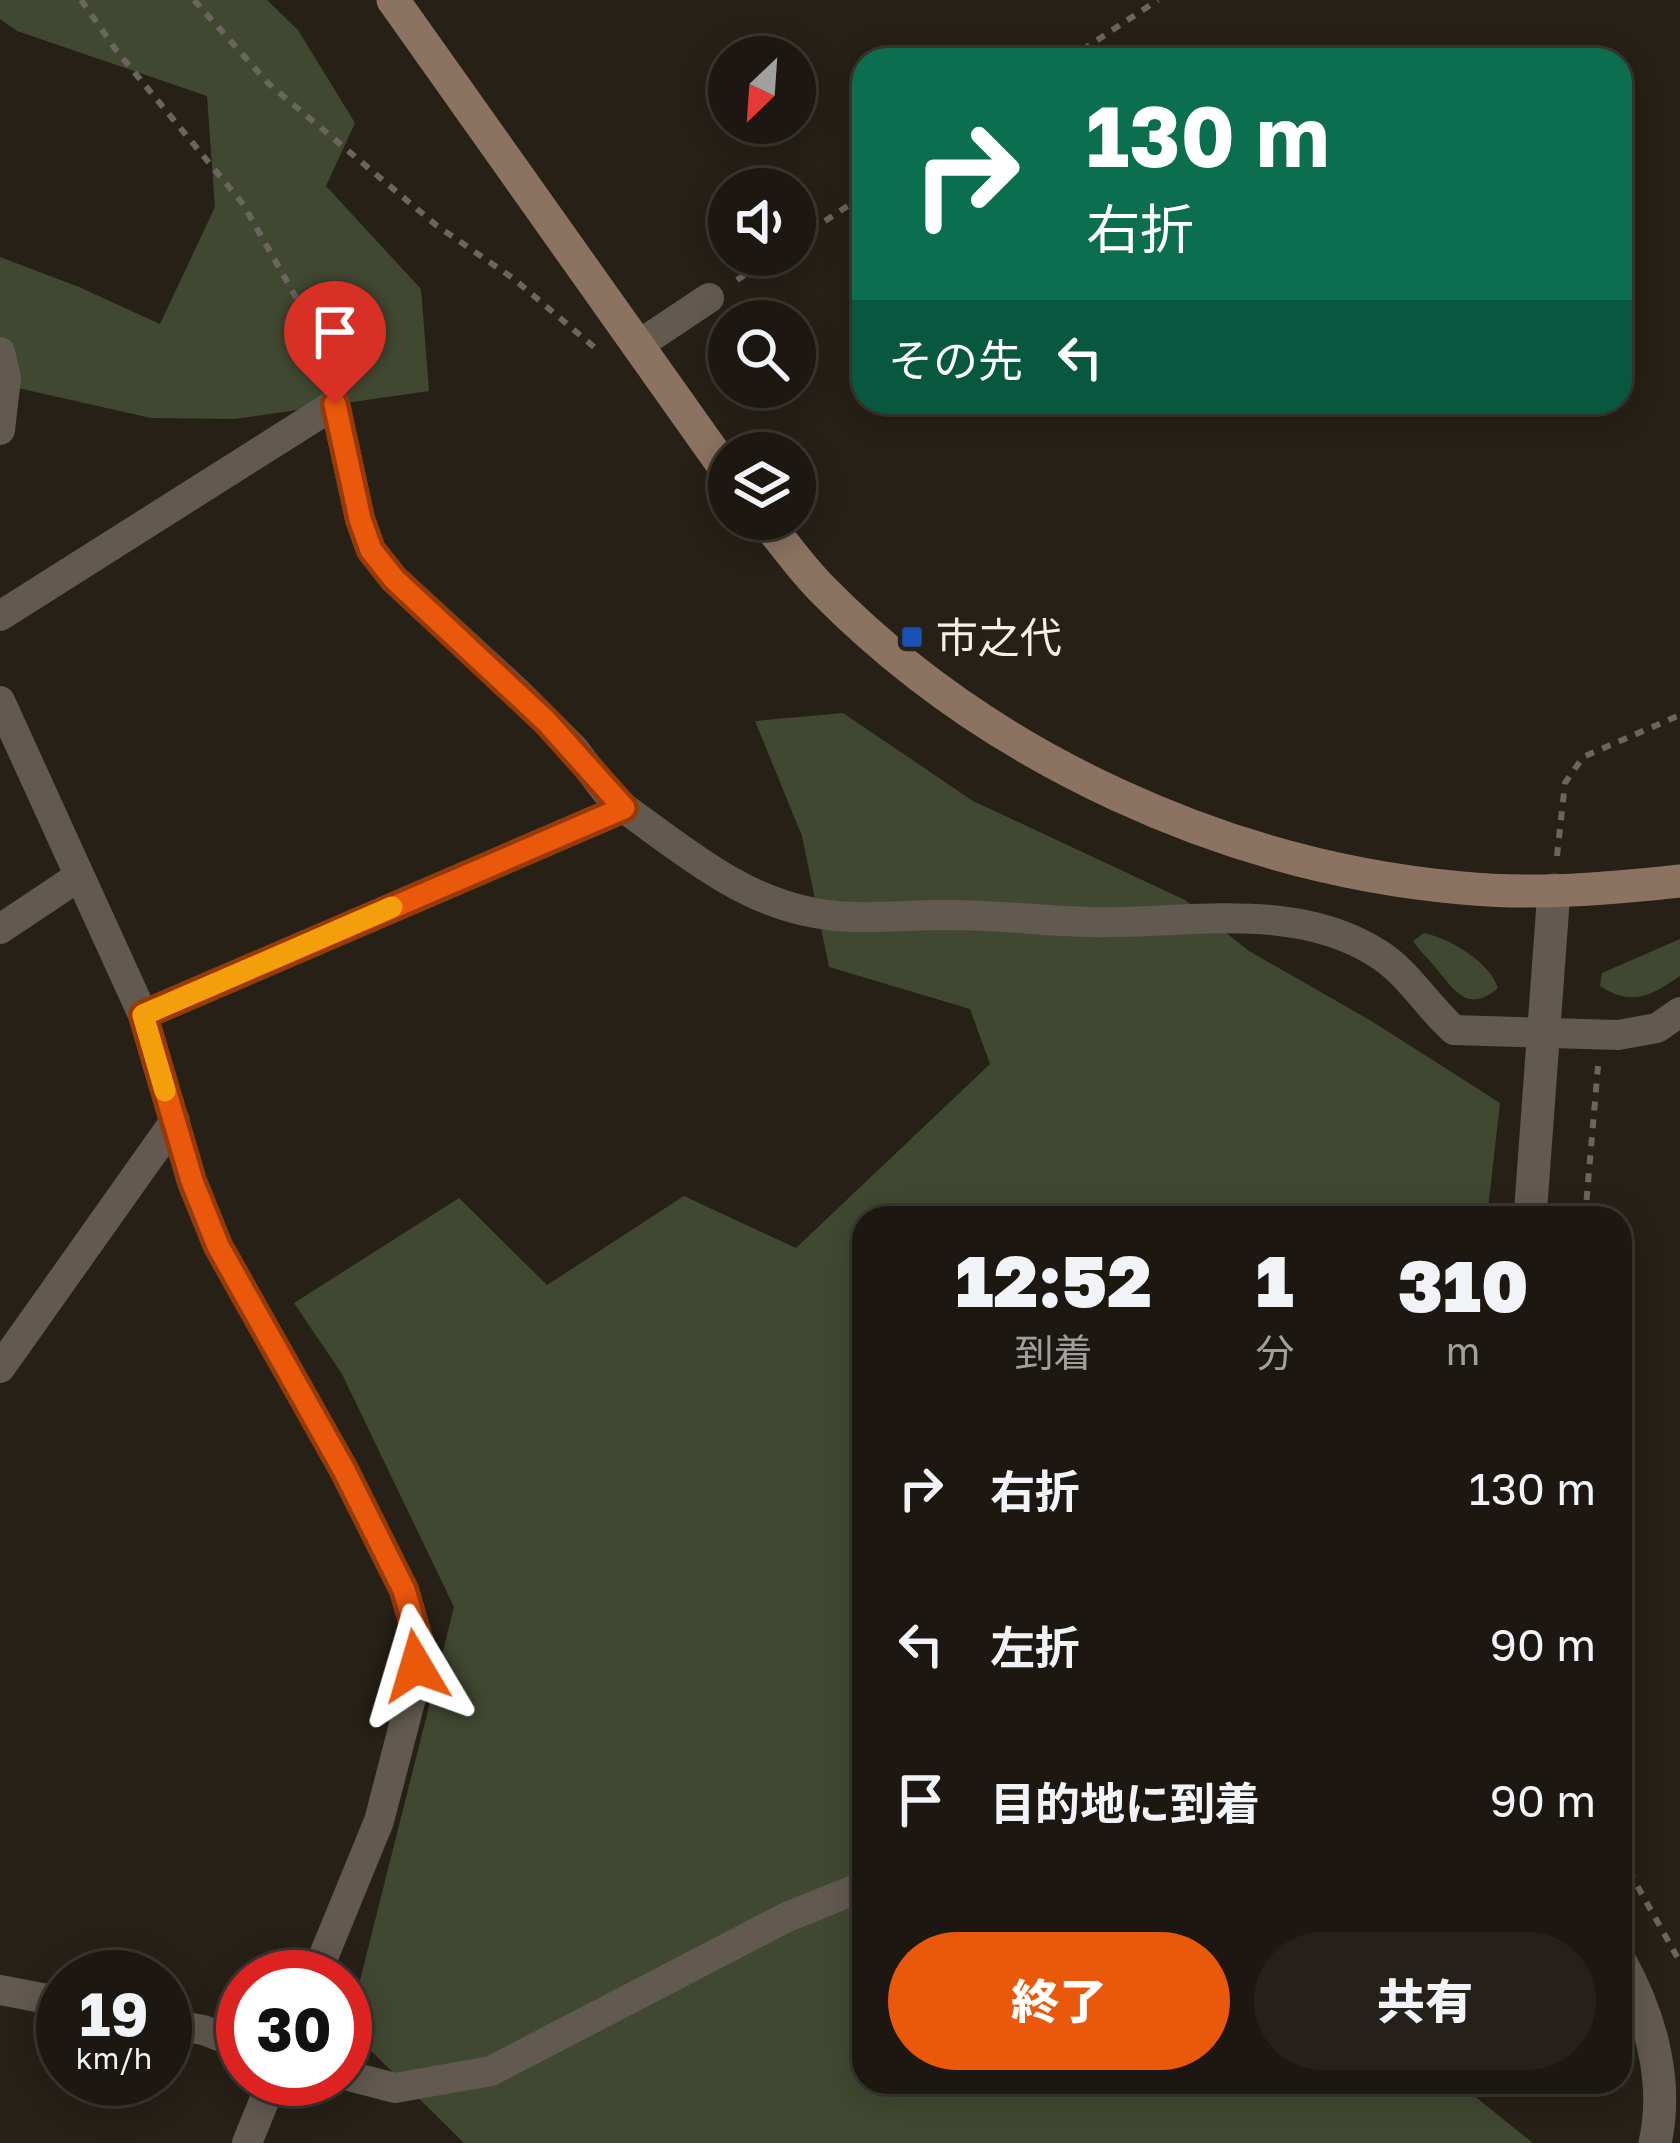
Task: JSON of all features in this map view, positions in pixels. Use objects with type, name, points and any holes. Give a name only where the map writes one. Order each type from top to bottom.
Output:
[{"type":"main road","points":[[393,0],[708,445]]},
{"type":"main road","points":[[781,540],[819,587],[908,666],[1017,743],[1076,774],[1223,836],[1292,857],[1466,889],[1554,890],[1680,880]]},
{"type":"street","points":[[637,346],[709,298]]},
{"type":"street","points":[[0,352],[6,378],[0,424]]},
{"type":"street","points":[[0,616],[335,404],[360,519],[371,550],[394,579],[574,749],[604,790],[624,808],[749,895],[812,913],[1091,922],[1288,920],[1337,934],[1377,953],[1410,980],[1454,1030],[1601,1034],[1658,1028],[1680,1012]]},
{"type":"street","points":[[0,701],[143,1015],[192,1181],[218,1246],[344,1470],[404,1590],[419,1642],[413,1690],[380,1821],[326,1950]]},
{"type":"street","points":[[143,1015],[624,808]]},
{"type":"street","points":[[0,929],[78,877]]},
{"type":"street","points":[[1530,1206],[1554,890]]},
{"type":"street","points":[[0,1368],[175,1121]]},
{"type":"street","points":[[372,2082],[395,2088],[491,2071],[787,1917],[852,1891]]},
{"type":"street","points":[[0,1990],[36,1997]]},
{"type":"street","points":[[1632,1990],[1656,2049],[1655,2143]]},
{"type":"street","points":[[247,2143],[262,2106]]},
{"type":"path","points":[[81,0],[243,204],[327,352],[335,404]]},
{"type":"path","points":[[194,0],[269,84],[436,225],[514,279],[594,347],[637,346]]},
{"type":"path","points":[[1085,48],[1158,0]]},
{"type":"path","points":[[816,227],[852,203]]},
{"type":"path","points":[[709,298],[742,276]]},
{"type":"path","points":[[1554,890],[1565,783],[1583,757],[1680,716]]},
{"type":"path","points":[[1586,1206],[1601,1034]]},
{"type":"path","points":[[1632,1876],[1680,1962]]},
{"type":"green space","points":[[0,0],[267,0],[298,30],[355,123],[326,186],[421,289],[429,391],[235,419],[151,418],[0,384],[0,257],[160,324],[215,207],[207,96],[17,31],[0,19]]},
{"type":"green space","points":[[843,713],[973,801],[1185,900],[1249,951],[1500,1103],[1488,1206],[852,1206],[852,2094],[1472,2094],[1533,2143],[464,2143],[372,2052],[372,1950],[368,1950],[454,1607],[342,1374],[294,1303],[459,1198],[547,1285],[684,1196],[796,1248],[990,1064],[970,1009],[829,967],[802,836],[755,721]]},
{"type":"green space","points":[[1424,933],[1467,953],[1487,969],[1498,988],[1480,999],[1458,993],[1413,941]]},
{"type":"green space","points":[[1680,939],[1680,976],[1660,989],[1632,997],[1600,986],[1602,973]]},
{"type":"slow traffic","points":[[165,1091],[143,1015],[392,907]]},
{"type":"place","name":"市之代","points":[[912,637]]},
{"type":"route","points":[[335,404],[371,550],[394,579],[574,749],[604,790],[624,808],[143,1015],[192,1181],[218,1246],[344,1470],[404,1590],[419,1642],[416,1666]]}]
